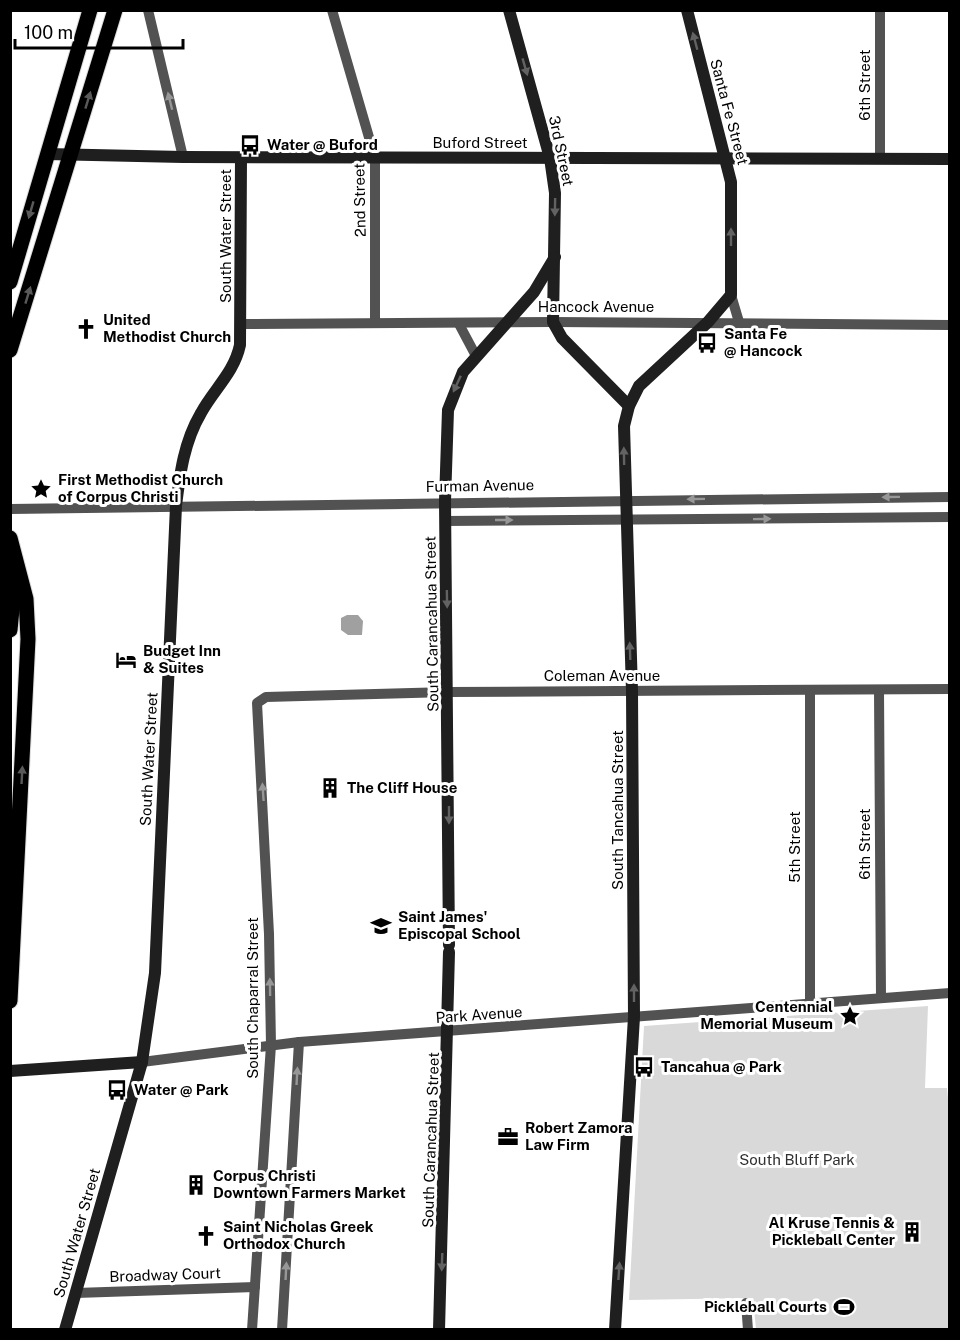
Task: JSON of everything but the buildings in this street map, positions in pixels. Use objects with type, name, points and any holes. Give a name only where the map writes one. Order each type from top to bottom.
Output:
[{"type":"main road","points":[[10,282],[90,10]]},
{"type":"main road","points":[[10,350],[115,10]]},
{"type":"main road","name":"3rd Street","points":[[509,10],[550,158],[555,193],[553,322]]},
{"type":"main road","name":"Santa Fe Street","points":[[687,10],[727,159],[731,182],[732,295]]},
{"type":"main road","name":"Buford Street","points":[[47,154],[183,158],[950,159]]},
{"type":"main road","name":"South Water Street","points":[[65,1329],[142,1062],[154,973],[176,506],[182,461],[189,434],[202,410],[235,363],[242,324],[241,158]]},
{"type":"main road","points":[[506,322],[534,292],[555,257]]},
{"type":"main road","points":[[708,322],[732,295]]},
{"type":"main road","name":"South Carancahua Street","points":[[440,1329],[449,1033],[445,521],[448,410],[463,372],[506,322]]},
{"type":"main road","points":[[553,322],[562,338],[629,406]]},
{"type":"main road","name":"South Tancahua Street","points":[[615,1329],[634,1017],[632,691],[624,426],[629,406],[639,386],[708,322]]},
{"type":"main road","points":[[10,538],[26,599],[28,639],[10,1001]]},
{"type":"main road","points":[[10,579],[13,599],[10,630]]},
{"type":"main road","name":"Park Avenue","points":[[10,1071],[142,1062]]},
{"type":"street","points":[[148,10],[183,158]]},
{"type":"street","name":"2nd Street","points":[[332,10],[375,158],[375,322]]},
{"type":"street","name":"6th Street","points":[[880,10],[880,159]]},
{"type":"street","points":[[732,295],[739,322]]},
{"type":"street","name":"Hancock Avenue","points":[[242,324],[739,322],[950,325]]},
{"type":"street","points":[[459,324],[476,356]]},
{"type":"street","name":"Furman Avenue","points":[[10,509],[445,501],[950,497]]},
{"type":"street","points":[[837,518],[838,498]]},
{"type":"street","points":[[445,521],[950,517]]},
{"type":"street","name":"Coleman Avenue","points":[[257,703],[266,697],[448,692],[950,689]]},
{"type":"street","name":"6th Street","points":[[879,690],[881,998]]},
{"type":"street","name":"5th Street","points":[[810,691],[810,1003]]},
{"type":"street","name":"South Chaparral Street","points":[[252,1329],[271,1045],[267,868],[257,703]]},
{"type":"street","name":"Park Avenue","points":[[142,1062],[299,1042],[449,1033],[950,993]]},
{"type":"street","points":[[282,1329],[299,1042]]},
{"type":"street","name":"Broadway Court","points":[[76,1293],[255,1287]]},
{"type":"street","points":[[746,1303],[748,1329]]},
{"type":"green space","name":"South Bluff Park","points":[[928,1006],[925,1088],[947,1088],[949,1110],[949,1329],[756,1329],[753,1298],[629,1300],[644,1026]]},
{"type":"shaded area","points":[[347,615],[358,615],[363,621],[362,635],[348,635],[341,630],[341,618]]},
{"type":"place","name":"Water @ Buford","points":[[250,145]]},
{"type":"place","name":"United Methodist Church","points":[[86,329]]},
{"type":"place","name":"Santa Fe @ Hancock","points":[[707,343]]},
{"type":"place","name":"First Methodist Church of Corpus Christi","points":[[41,489]]},
{"type":"place","name":"Budget Inn & Suites","points":[[126,660]]},
{"type":"place","name":"The Cliff House","points":[[330,788]]},
{"type":"place","name":"Saint James' Episcopal School","points":[[381,926]]},
{"type":"place","name":"Centennial Memorial Museum","points":[[850,1016]]},
{"type":"place","name":"Tancahua @ Park","points":[[644,1067]]},
{"type":"place","name":"Water @ Park","points":[[117,1090]]},
{"type":"place","name":"Robert Zamora Law Firm","points":[[508,1137]]},
{"type":"place","name":"Corpus Christi Downtown Farmers Market","points":[[196,1185]]},
{"type":"place","name":"Al Kruse Tennis & Pickleball Center","points":[[912,1232]]},
{"type":"place","name":"Saint Nicholas Greek Orthodox Church","points":[[206,1236]]},
{"type":"place","name":"Pickleball Courts","points":[[844,1307]]}]
